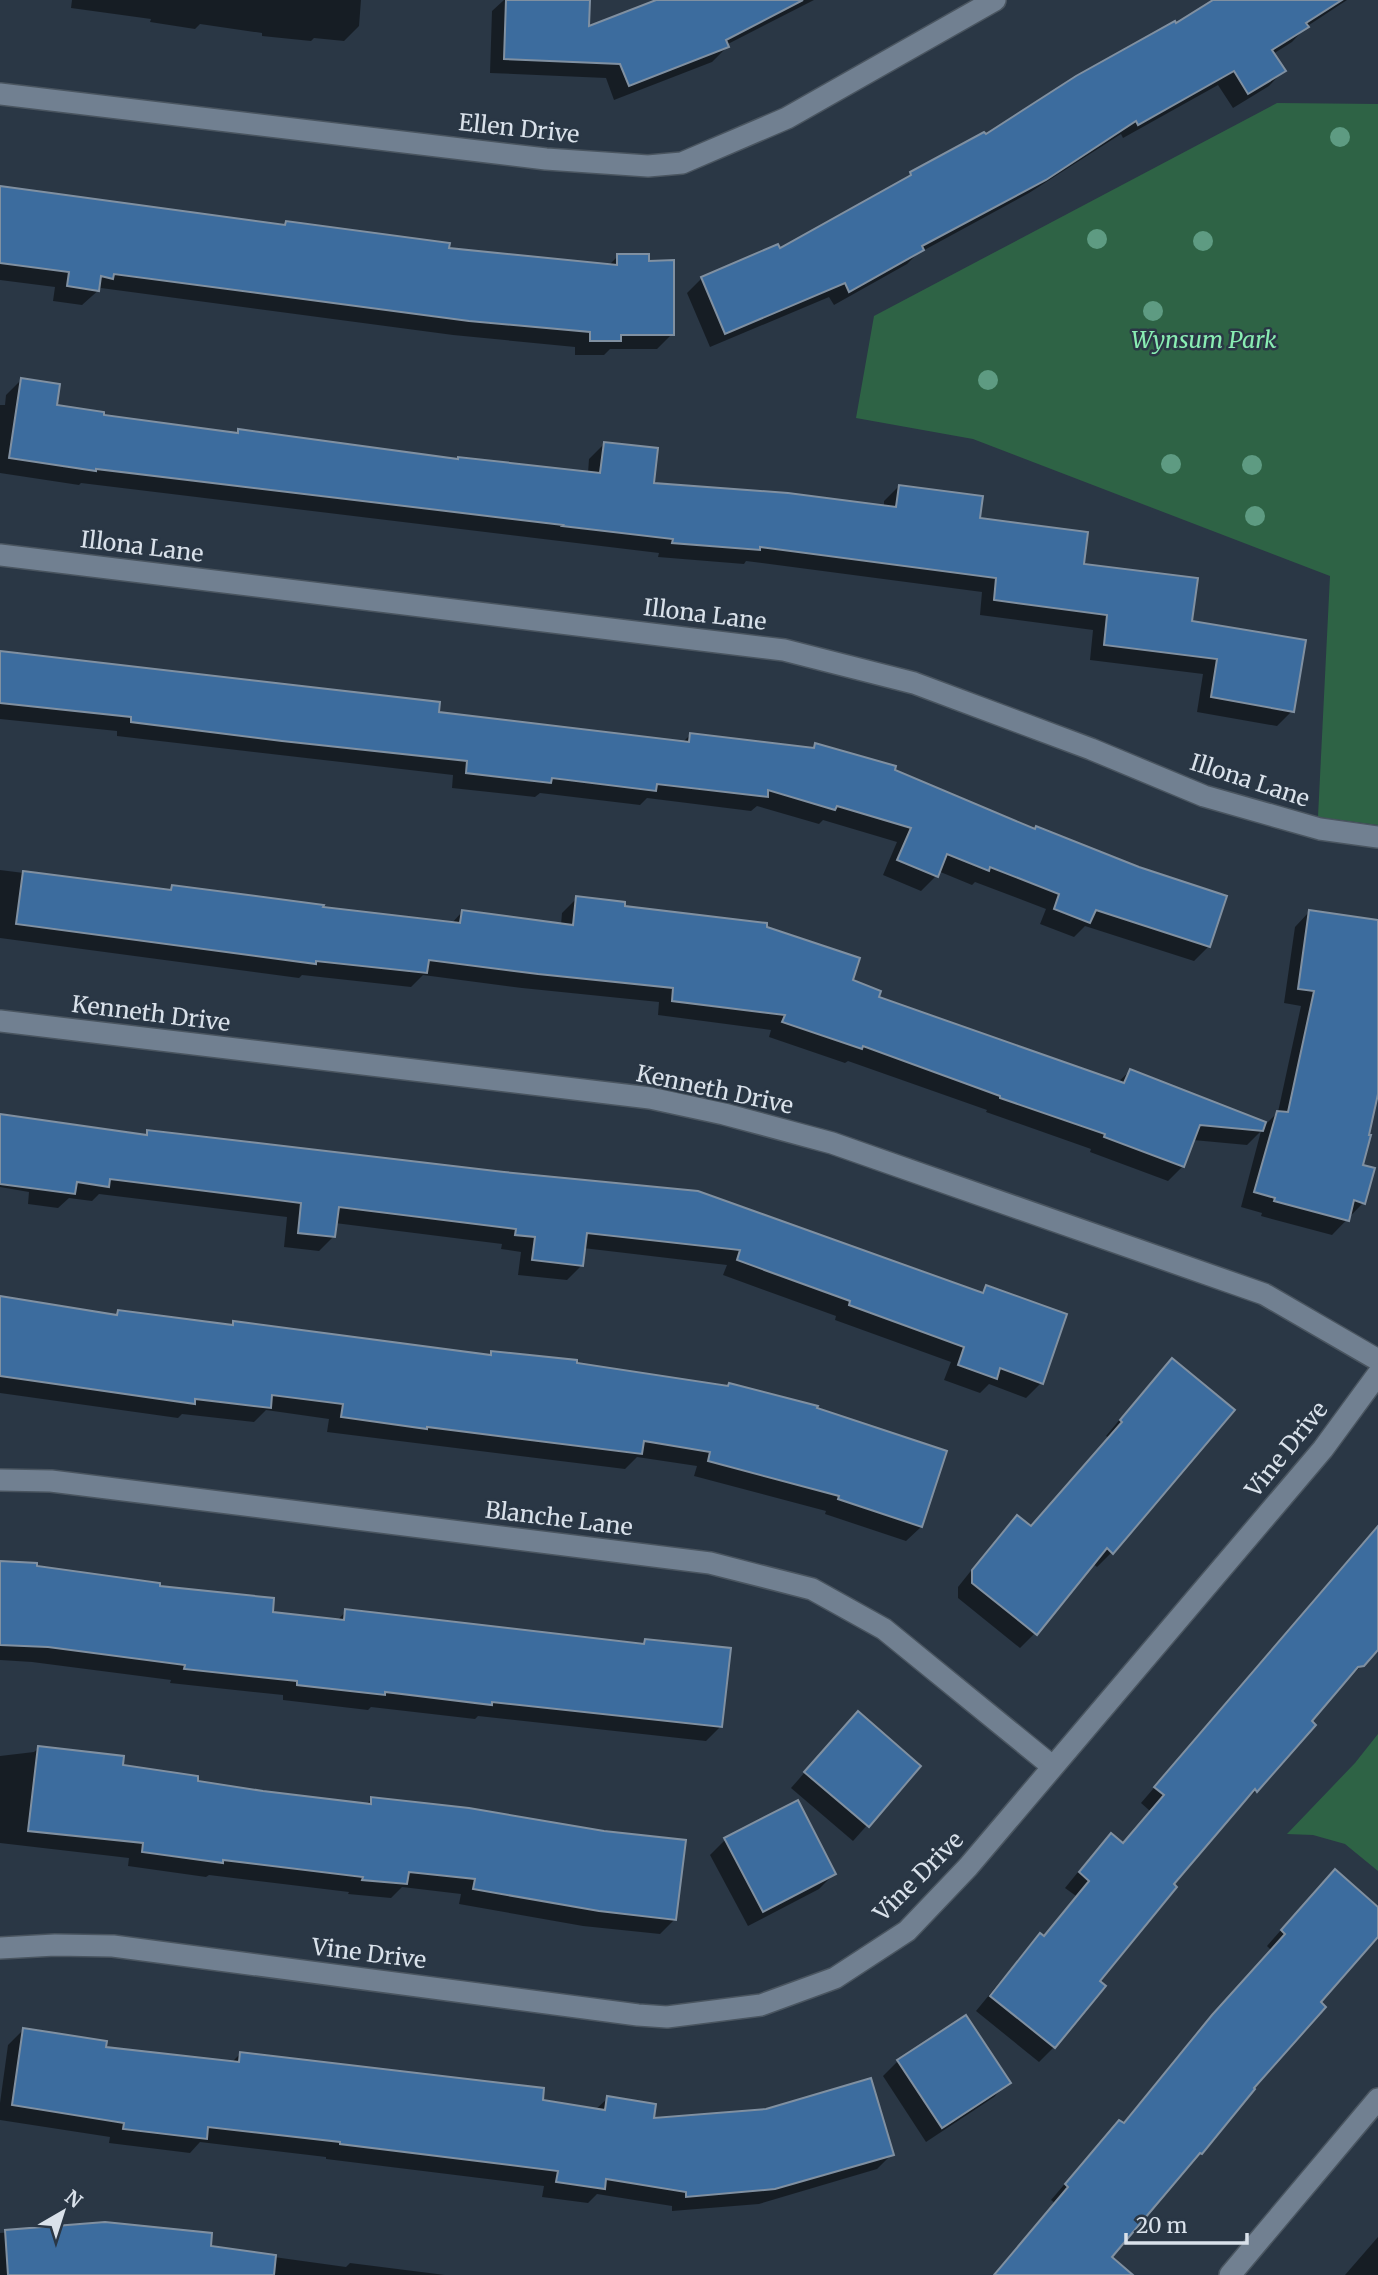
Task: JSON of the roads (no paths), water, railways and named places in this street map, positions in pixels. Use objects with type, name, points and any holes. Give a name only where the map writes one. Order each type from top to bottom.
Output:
[{"type":"street","name":"Ellen Drive","points":[[0,94],[546,159],[648,166],[682,163],[787,118],[995,0]]},
{"type":"street","name":"Illona Lane","points":[[0,555],[784,650],[915,682],[1091,749],[1204,796],[1320,829],[1378,837]]},
{"type":"street","name":"Kenneth Drive","points":[[0,1021],[650,1098],[724,1114],[832,1143],[1264,1294],[1378,1360]]},
{"type":"street","name":"Vine Drive","points":[[0,1948],[113,1946],[667,2017],[761,2005],[835,1978],[907,1931],[968,1867],[1323,1449],[1378,1374]]},
{"type":"street","name":"Blanche Lane","points":[[0,1480],[65,1483],[710,1563],[812,1589],[884,1629],[1052,1766]]},
{"type":"street","points":[[1230,2275],[1378,2099]]},
{"type":"park label","name":"Wynsum Park","points":[[1204,339]]}]
